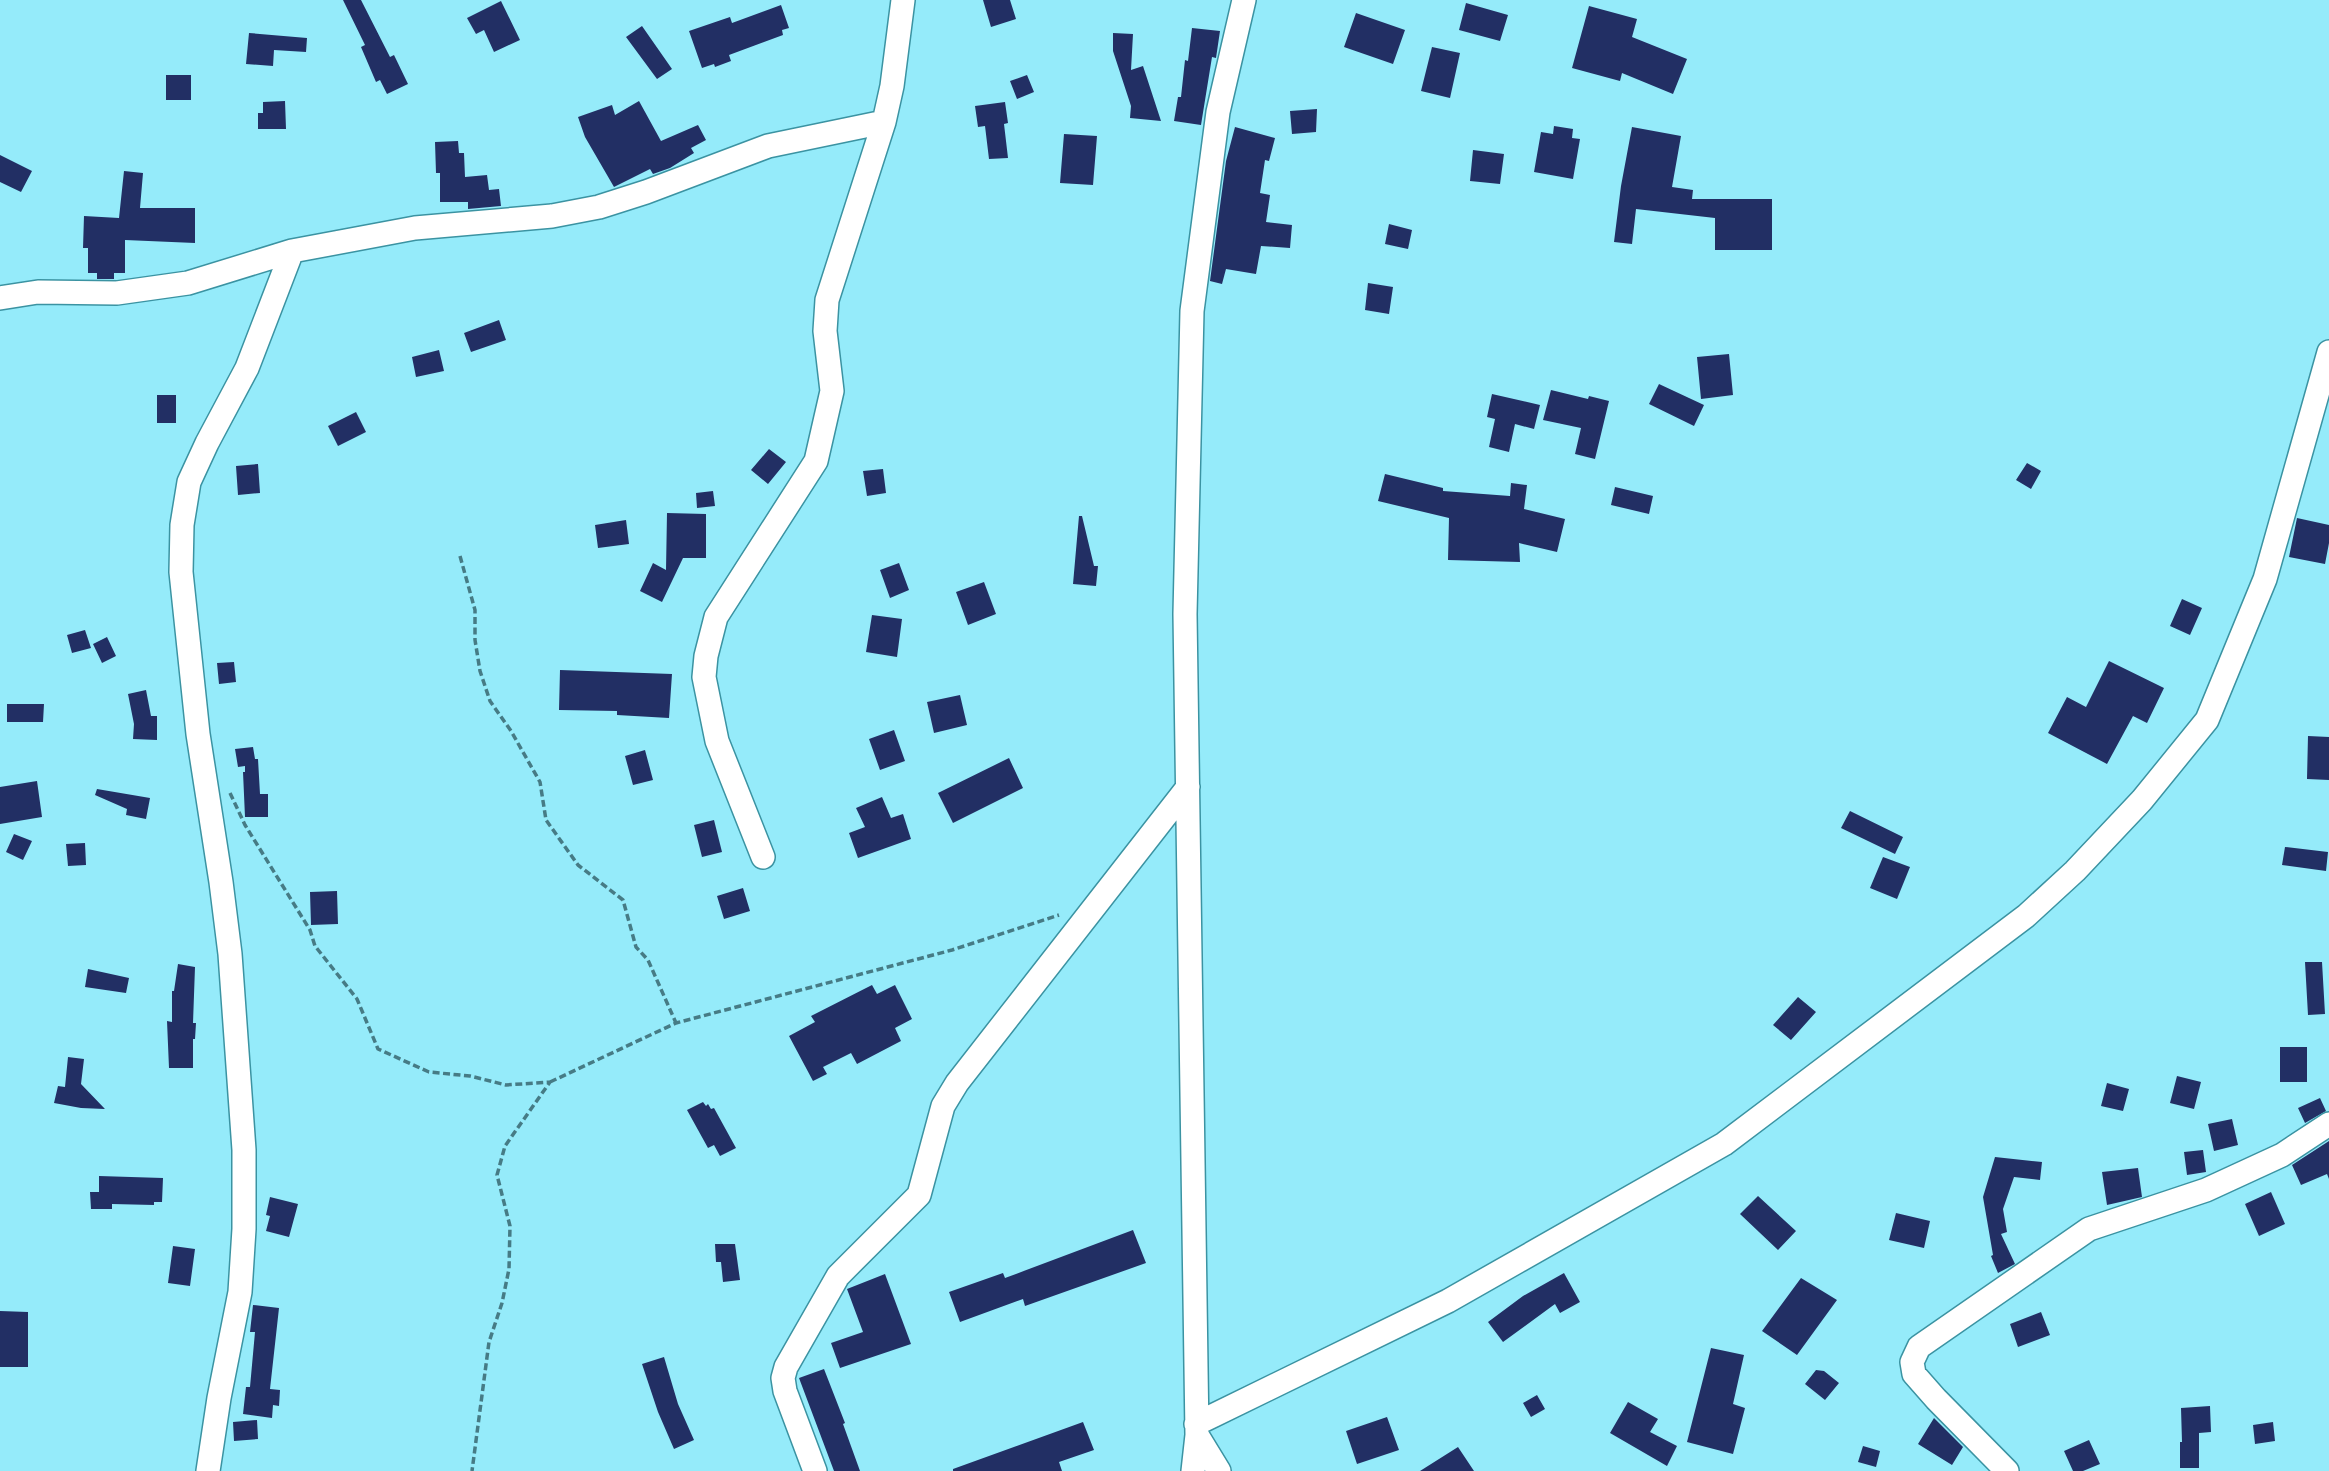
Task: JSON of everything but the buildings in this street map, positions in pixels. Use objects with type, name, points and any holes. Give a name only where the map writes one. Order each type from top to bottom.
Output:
[{"type":"street","points":[[763,857],[717,741],[704,677],[706,656],[716,617],[816,461],[832,391],[825,331],[827,300],[884,122],[892,86],[903,0]]},
{"type":"street","points":[[1193,1471],[1196,1429],[1185,614],[1192,311],[1218,112],[1244,0]]},
{"type":"street","points":[[0,298],[37,292],[117,293],[188,283],[292,251],[415,228],[552,216],[646,192],[768,146],[884,122]]},
{"type":"street","points":[[208,1471],[240,1292],[244,1229],[243,1150],[230,954],[222,882],[198,734],[181,572],[182,525],[189,482],[247,368],[292,251]]},
{"type":"street","points":[[1196,1429],[1448,1301],[1724,1144],[2026,916],[2075,871],[2141,800],[2207,720],[2265,579],[2329,352]]},
{"type":"street","points":[[815,1471],[785,1391],[783,1378],[786,1367],[838,1276],[919,1195],[943,1106],[957,1083],[1188,787]]},
{"type":"street","points":[[2007,1471],[1914,1374],[1913,1354],[1919,1347],[2089,1229],[2206,1190],[2282,1155],[2329,1124]]},
{"type":"street","points":[[1196,1429],[1219,1471]]},
{"type":"path","points":[[460,556],[475,610],[475,640],[480,671],[490,701],[540,782],[546,820],[578,865],[623,900],[636,947],[648,960],[676,1023]]},
{"type":"path","points":[[228,787],[245,825],[310,930],[315,946],[357,999],[378,1049],[429,1072],[470,1076],[506,1085],[550,1082],[676,1023],[952,950],[1098,903]]},
{"type":"path","points":[[472,1471],[489,1342],[502,1303],[509,1269],[510,1226],[497,1174],[505,1146],[550,1082]]}]
